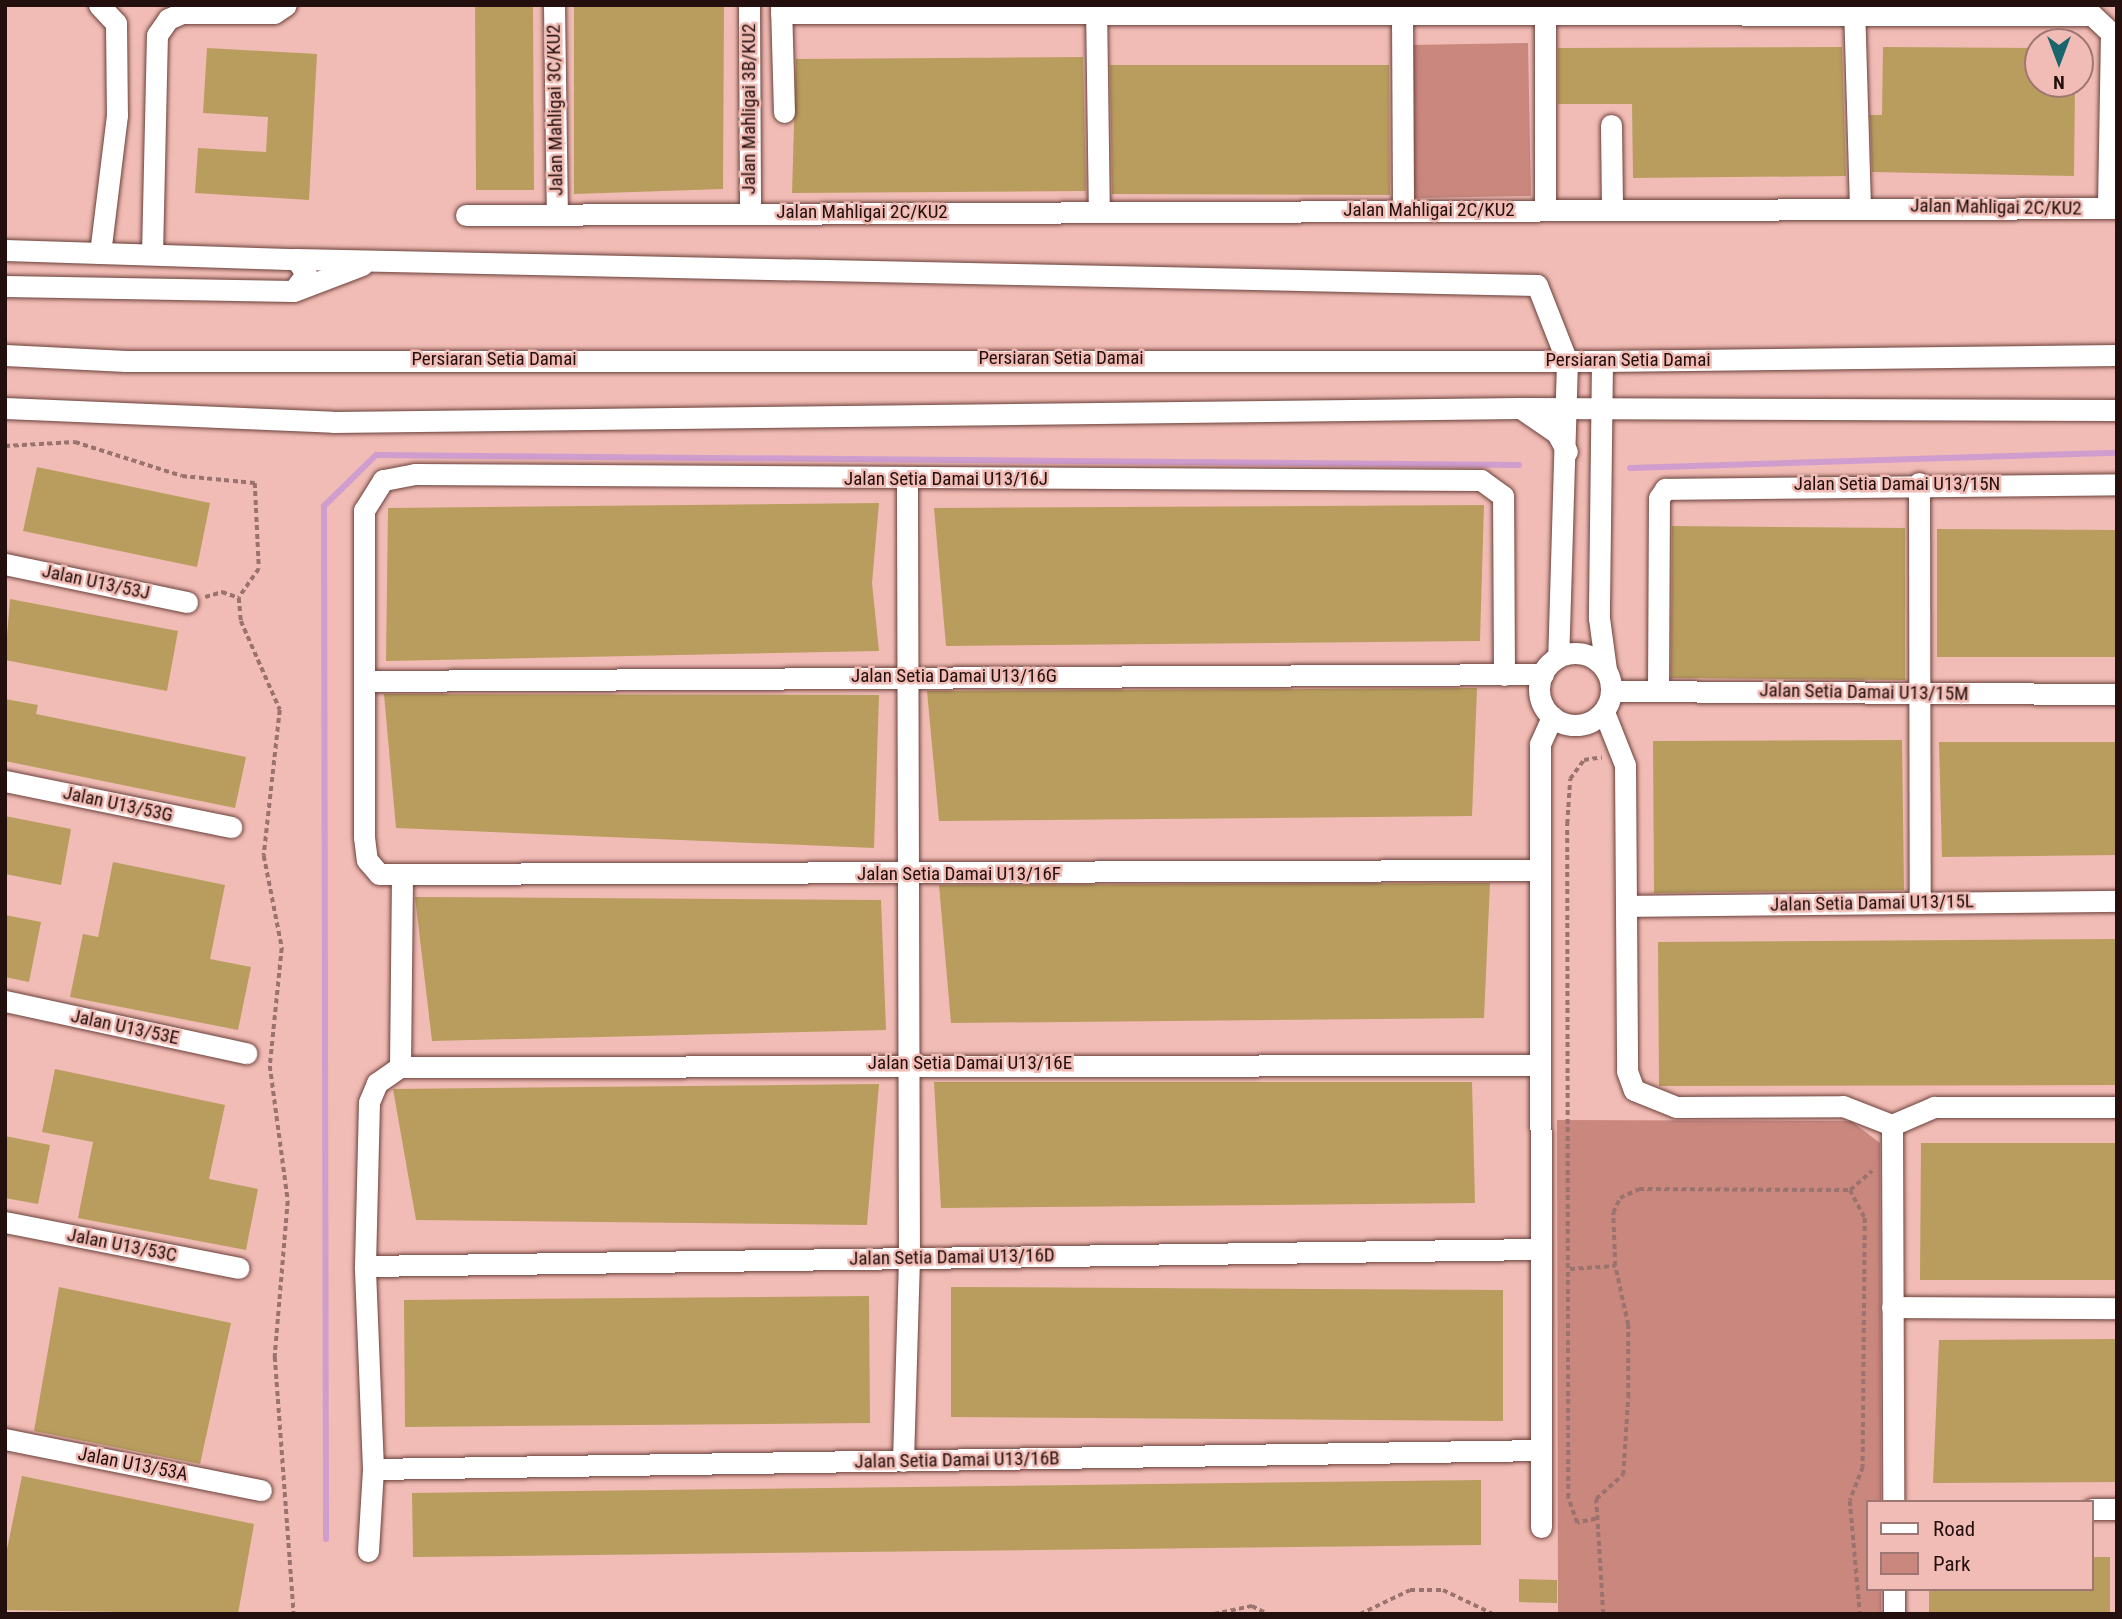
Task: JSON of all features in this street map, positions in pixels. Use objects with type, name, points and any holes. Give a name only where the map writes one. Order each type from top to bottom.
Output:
[{"type":"street","points":[[99,5],[116,23],[117,115],[100,253]]},
{"type":"street","points":[[152,254],[156,35],[168,19],[197,11],[274,13],[286,5]]},
{"type":"street","name":"Jalan Mahligai 3C/KU2","points":[[554,5],[557,215]]},
{"type":"street","name":"Jalan Mahligai 3B/KU2","points":[[749,5],[750,212]]},
{"type":"street","points":[[784,112],[781,9],[1402,13],[1425,9],[1471,9],[1545,14],[1854,9],[2111,15],[2112,208]]},
{"type":"street","points":[[1096,9],[1099,211]]},
{"type":"street","points":[[1854,9],[1860,206]]},
{"type":"street","points":[[1402,13],[1404,210]]},
{"type":"street","points":[[1545,14],[1545,209]]},
{"type":"street","points":[[117,115],[154,119]]},
{"type":"street","points":[[1611,125],[1612,210]]},
{"type":"street","name":"Jalan Mahligai 2C/KU2","points":[[466,215],[1612,210],[1860,206],[2112,208]]},
{"type":"street","points":[[5,250],[374,261],[1541,278],[1567,361],[1568,409],[1558,657],[1543,674],[1540,697],[1552,717],[1573,725],[1604,712]]},
{"type":"street","points":[[293,291],[306,274],[296,259]]},
{"type":"street","points":[[5,286],[293,291],[374,261]]},
{"type":"street","name":"Persiaran Setia Damai","points":[[5,355],[126,361],[1602,361],[2117,355]]},
{"type":"street","points":[[1602,361],[1599,618],[1606,670],[1612,691],[1604,712],[1621,753],[1627,906],[1628,1071],[1634,1090],[1659,1105],[1843,1106],[1892,1125],[1934,1107],[2117,1107]]},
{"type":"street","points":[[5,408],[334,422],[1520,408],[2117,410]]},
{"type":"street","points":[[1520,408],[1557,433],[1567,452]]},
{"type":"street","name":"Jalan Setia Damai U13/16J","points":[[365,681],[364,510],[383,480],[415,474],[906,479],[1480,480],[1503,496],[1504,675]]},
{"type":"street","points":[[903,1461],[909,1258],[906,479]]},
{"type":"street","points":[[1919,483],[1920,903]]},
{"type":"street","name":"Jalan Setia Damai U13/15N","points":[[1658,690],[1659,498],[1676,485],[2117,484]]},
{"type":"street","name":"Jalan U13/53J","points":[[5,564],[187,602]]},
{"type":"street","points":[[1558,657],[1590,656],[1606,670]]},
{"type":"street","name":"Jalan Setia Damai U13/16G","points":[[365,681],[908,675],[1543,674]]},
{"type":"street","name":"Jalan Setia Damai U13/16F","points":[[365,681],[364,837],[368,860],[379,874],[402,878],[1540,870]]},
{"type":"street","name":"Jalan Setia Damai U13/15M","points":[[1612,691],[2117,694]]},
{"type":"street","points":[[1541,1527],[1540,744],[1552,717]]},
{"type":"street","name":"Jalan U13/53G","points":[[5,781],[231,827]]},
{"type":"street","points":[[368,1551],[373,1469],[365,1266],[369,1102],[377,1083],[400,1067],[402,878]]},
{"type":"street","name":"Jalan Setia Damai U13/15L","points":[[1627,906],[2117,901]]},
{"type":"street","name":"Jalan U13/53E","points":[[5,1001],[246,1053]]},
{"type":"street","name":"Jalan Setia Damai U13/16E","points":[[400,1067],[907,1062],[1540,1065]]},
{"type":"street","points":[[1892,1125],[1893,1500]]},
{"type":"street","name":"Jalan U13/53C","points":[[5,1222],[239,1268]]},
{"type":"street","name":"Jalan Setia Damai U13/16D","points":[[365,1266],[1540,1249]]},
{"type":"street","points":[[1892,1307],[2117,1308]]},
{"type":"street","name":"Jalan U13/53A","points":[[5,1439],[261,1490]]},
{"type":"street","name":"Jalan Setia Damai U13/16B","points":[[373,1469],[1541,1450]]},
{"type":"street","points":[[2094,1509],[2117,1509]]},
{"type":"street","points":[[1894,1591],[1894,1614]]},
{"type":"path","points":[[5,446],[75,442],[183,477],[255,483],[259,569],[239,598],[241,621],[280,710],[264,856],[282,948],[270,1066],[288,1201],[275,1357],[294,1614]]},
{"type":"path","points":[[187,602],[222,592],[239,598]]},
{"type":"path","points":[[1595,1518],[1577,1523],[1569,1515],[1570,779],[1584,760],[1621,753]]},
{"type":"path","points":[[1603,1614],[1595,1499],[1623,1475],[1627,1461],[1629,1325],[1615,1266],[1613,1213],[1620,1198],[1639,1189],[1850,1190],[1865,1218],[1863,1466],[1850,1501],[1860,1614]]},
{"type":"path","points":[[1570,1269],[1615,1266]]},
{"type":"path","points":[[1360,1614],[1410,1590],[1443,1590],[1493,1614]]},
{"type":"path","points":[[1214,1614],[1252,1606],[1268,1614]]},
{"type":"green space","points":[[1528,43],[1531,196],[1414,198],[1412,45]]},
{"type":"green space","points":[[1557,1120],[1851,1121],[1880,1143],[1881,1500],[1867,1500],[1867,1591],[1881,1591],[1881,1614],[1558,1614]]},
{"type":"building","points":[[475,5],[533,5],[534,190],[476,190]]},
{"type":"building","points":[[574,5],[724,5],[723,189],[574,194]]},
{"type":"building","points":[[1842,47],[1846,176],[1633,178],[1632,104],[1558,104],[1558,48]]},
{"type":"building","points":[[1883,47],[2024,48],[2024,98],[2075,98],[2074,176],[1872,172],[1870,115],[1882,115]]},
{"type":"building","points":[[207,48],[317,54],[309,200],[195,193],[198,148],[266,152],[268,117],[203,113]]},
{"type":"building","points":[[1083,57],[1086,191],[792,193],[796,59]]},
{"type":"building","points":[[1110,65],[1389,65],[1390,195],[1112,194]]},
{"type":"building","points":[[37,467],[210,503],[197,567],[23,531]]},
{"type":"building","points":[[879,503],[872,583],[879,651],[386,661],[388,508]]},
{"type":"building","points":[[1484,505],[1480,641],[946,646],[934,508]]},
{"type":"building","points":[[1672,526],[1905,528],[1905,680],[1671,678]]},
{"type":"building","points":[[1937,529],[2117,530],[2117,657],[1937,657]]},
{"type":"building","points":[[10,599],[178,631],[167,691],[5,660]]},
{"type":"building","points":[[1477,688],[1472,816],[939,821],[927,691]]},
{"type":"building","points":[[384,694],[879,695],[874,848],[396,828]]},
{"type":"building","points":[[5,699],[38,705],[36,714],[246,757],[235,808],[5,761]]},
{"type":"building","points":[[1902,740],[1904,890],[1654,893],[1653,741]]},
{"type":"building","points":[[1939,742],[2117,742],[2117,855],[1942,857]]},
{"type":"building","points":[[5,816],[71,829],[61,885],[5,874]]},
{"type":"building","points":[[113,862],[225,885],[210,959],[251,967],[238,1030],[70,997],[83,934],[98,937]]},
{"type":"building","points":[[1490,883],[1484,1018],[951,1023],[939,885]]},
{"type":"building","points":[[415,897],[881,900],[886,1030],[432,1041]]},
{"type":"building","points":[[5,915],[41,922],[29,982],[5,977]]},
{"type":"building","points":[[2117,939],[2117,1085],[1659,1086],[1658,942]]},
{"type":"building","points":[[55,1069],[225,1105],[209,1179],[258,1189],[246,1250],[78,1218],[93,1142],[42,1132]]},
{"type":"building","points":[[934,1082],[1472,1082],[1475,1203],[941,1208]]},
{"type":"building","points":[[879,1084],[867,1225],[416,1220],[393,1089]]},
{"type":"building","points":[[5,1136],[50,1145],[38,1204],[5,1198]]},
{"type":"building","points":[[1921,1143],[2117,1143],[2117,1280],[1920,1280]]},
{"type":"building","points":[[59,1287],[231,1323],[200,1464],[34,1431]]},
{"type":"building","points":[[951,1287],[1503,1290],[1503,1421],[951,1417]]},
{"type":"building","points":[[869,1296],[870,1423],[405,1427],[404,1300]]},
{"type":"building","points":[[2117,1339],[2117,1482],[1933,1483],[1939,1340]]},
{"type":"building","points":[[22,1476],[254,1524],[238,1614],[5,1610],[5,1559]]},
{"type":"building","points":[[1481,1480],[1481,1545],[413,1557],[412,1493]]},
{"type":"building","points":[[2094,1557],[2110,1557],[2110,1614],[1929,1614],[1929,1591],[2094,1591]]},
{"type":"building","points":[[1519,1579],[1557,1580],[1557,1603],[1519,1602]]},
{"type":"waterway","points":[[1630,468],[2117,453]]},
{"type":"waterway","points":[[326,1539],[324,506],[376,455],[1519,465]]}]
